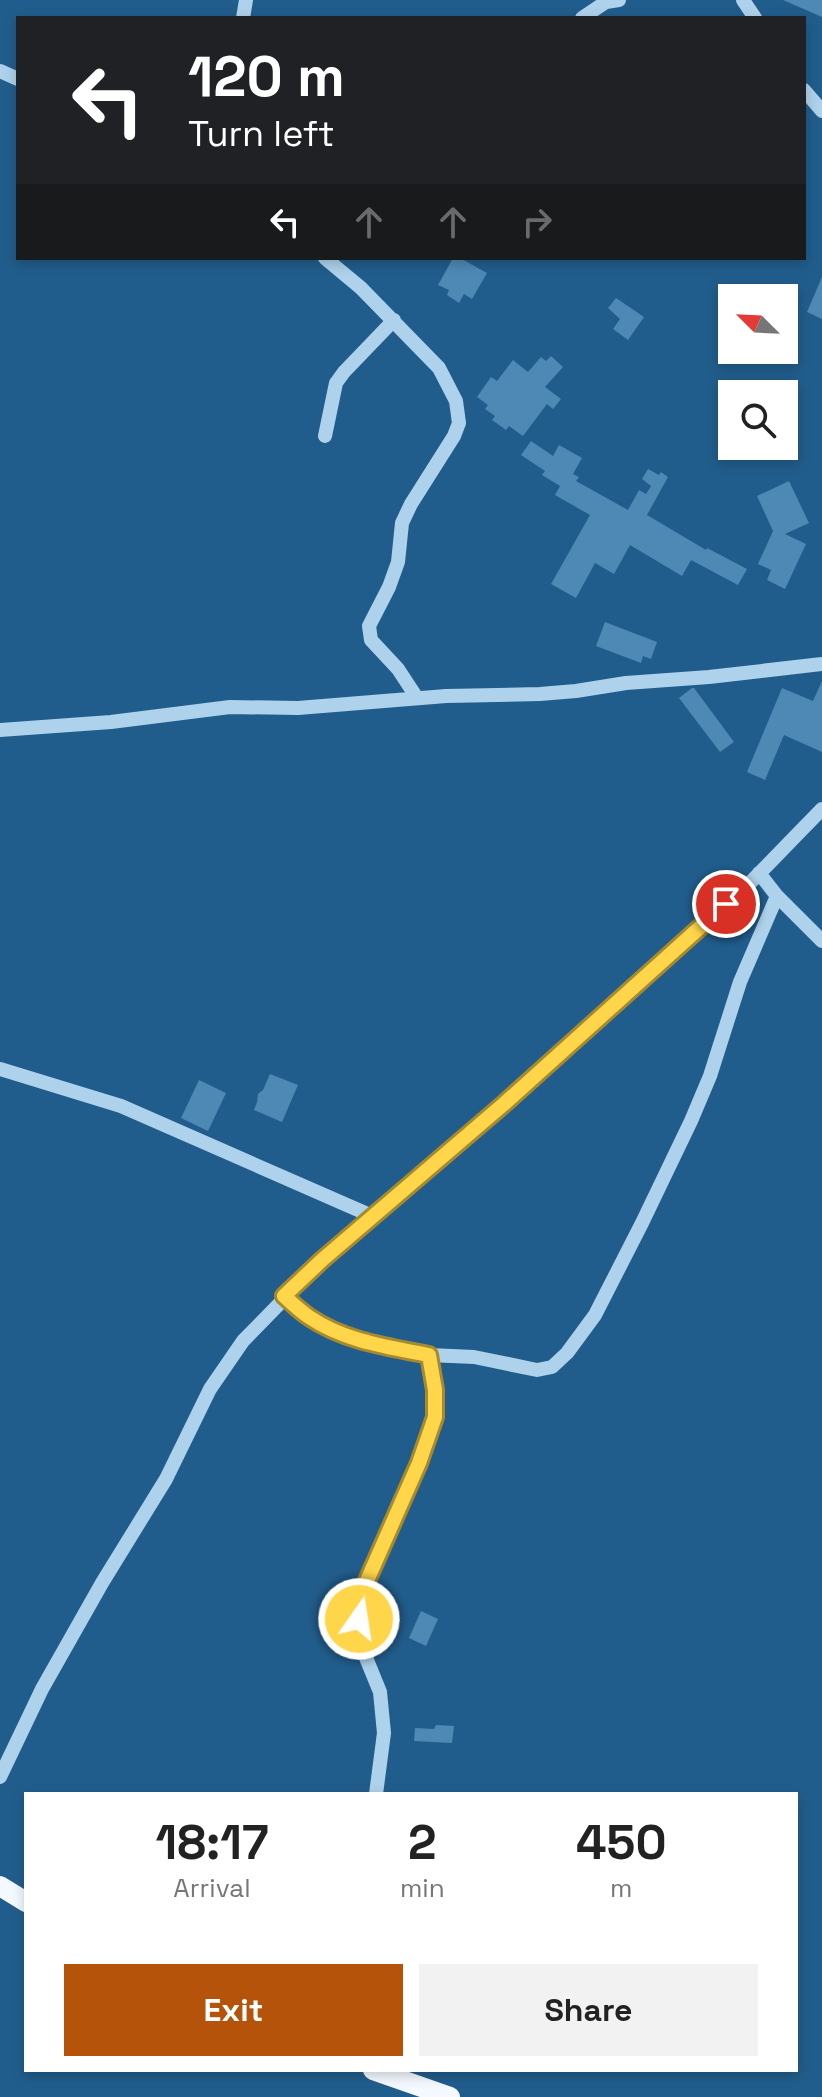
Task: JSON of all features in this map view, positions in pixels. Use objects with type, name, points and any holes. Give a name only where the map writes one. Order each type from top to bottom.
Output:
[{"type":"main road","points":[[0,1886],[24,1901]]},
{"type":"main road","points":[[379,2072],[450,2097]]},
{"type":"street","points":[[585,16],[606,2],[619,0]]},
{"type":"street","points":[[806,92],[822,111]]},
{"type":"street","points":[[327,260],[361,288],[439,368],[456,401],[459,423],[454,436],[402,523],[398,562],[369,626],[371,640],[398,669],[417,698]]},
{"type":"street","points":[[325,436],[336,383],[394,320]]},
{"type":"street","points":[[0,730],[111,722],[230,707],[298,708],[417,698],[540,694],[822,664]]},
{"type":"street","points":[[0,1777],[42,1689],[166,1479],[210,1389],[243,1341],[322,1260],[505,1103],[759,873],[822,809]]},
{"type":"street","points":[[759,873],[777,896],[822,941]]},
{"type":"street","points":[[284,1296],[309,1317],[361,1341],[429,1355],[474,1357],[537,1370],[552,1367],[567,1353],[595,1315],[691,1121],[710,1076],[740,982],[777,896]]},
{"type":"street","points":[[0,1069],[121,1106],[372,1216]]},
{"type":"street","points":[[376,1792],[384,1733],[380,1692],[362,1648],[359,1619],[366,1583],[419,1463],[435,1417],[435,1390],[429,1355]]},
{"type":"building","points":[[783,0],[822,0],[822,17]]},
{"type":"building","points":[[452,260],[464,260],[487,273],[472,299],[464,294],[459,303],[447,295],[449,290],[438,285]]},
{"type":"building","points":[[822,277],[822,319],[807,312]]},
{"type":"building","points":[[616,298],[644,317],[628,340],[613,329],[620,319],[608,308]]},
{"type":"building","points":[[551,356],[563,367],[545,387],[561,399],[553,409],[547,404],[523,436],[509,426],[506,430],[492,420],[495,416],[485,409],[488,405],[477,397],[491,377],[497,381],[513,360],[528,372],[541,357],[546,361]]},
{"type":"building","points":[[531,441],[553,456],[559,445],[582,458],[573,474],[579,477],[576,481],[628,510],[639,490],[646,494],[651,486],[642,479],[648,469],[659,475],[661,472],[668,477],[647,515],[706,550],[747,569],[738,585],[691,560],[682,576],[630,545],[614,574],[595,563],[576,598],[551,584],[590,515],[555,495],[560,486],[542,475],[545,471],[521,455]]},
{"type":"building","points":[[789,481],[809,523],[785,534],[806,544],[785,589],[767,580],[771,570],[758,564],[773,531],[757,496]]},
{"type":"building","points":[[605,622],[657,642],[651,659],[643,656],[641,663],[596,646]]},
{"type":"building","points":[[822,681],[822,752],[784,735],[765,780],[747,772],[782,688],[813,701]]},
{"type":"building","points":[[692,688],[734,742],[720,752],[679,698]]},
{"type":"building","points":[[270,1074],[298,1085],[282,1122],[254,1110],[258,1094]]},
{"type":"building","points":[[199,1080],[226,1093],[208,1131],[181,1118]]},
{"type":"building","points":[[421,1611],[438,1619],[426,1646],[409,1638]]},
{"type":"building","points":[[436,1725],[454,1726],[452,1743],[414,1741],[415,1728],[434,1729]]},
{"type":"route","points":[[359,1619],[366,1583],[419,1463],[435,1417],[435,1390],[429,1355],[361,1341],[334,1331],[309,1317],[284,1296],[726,904]]}]
